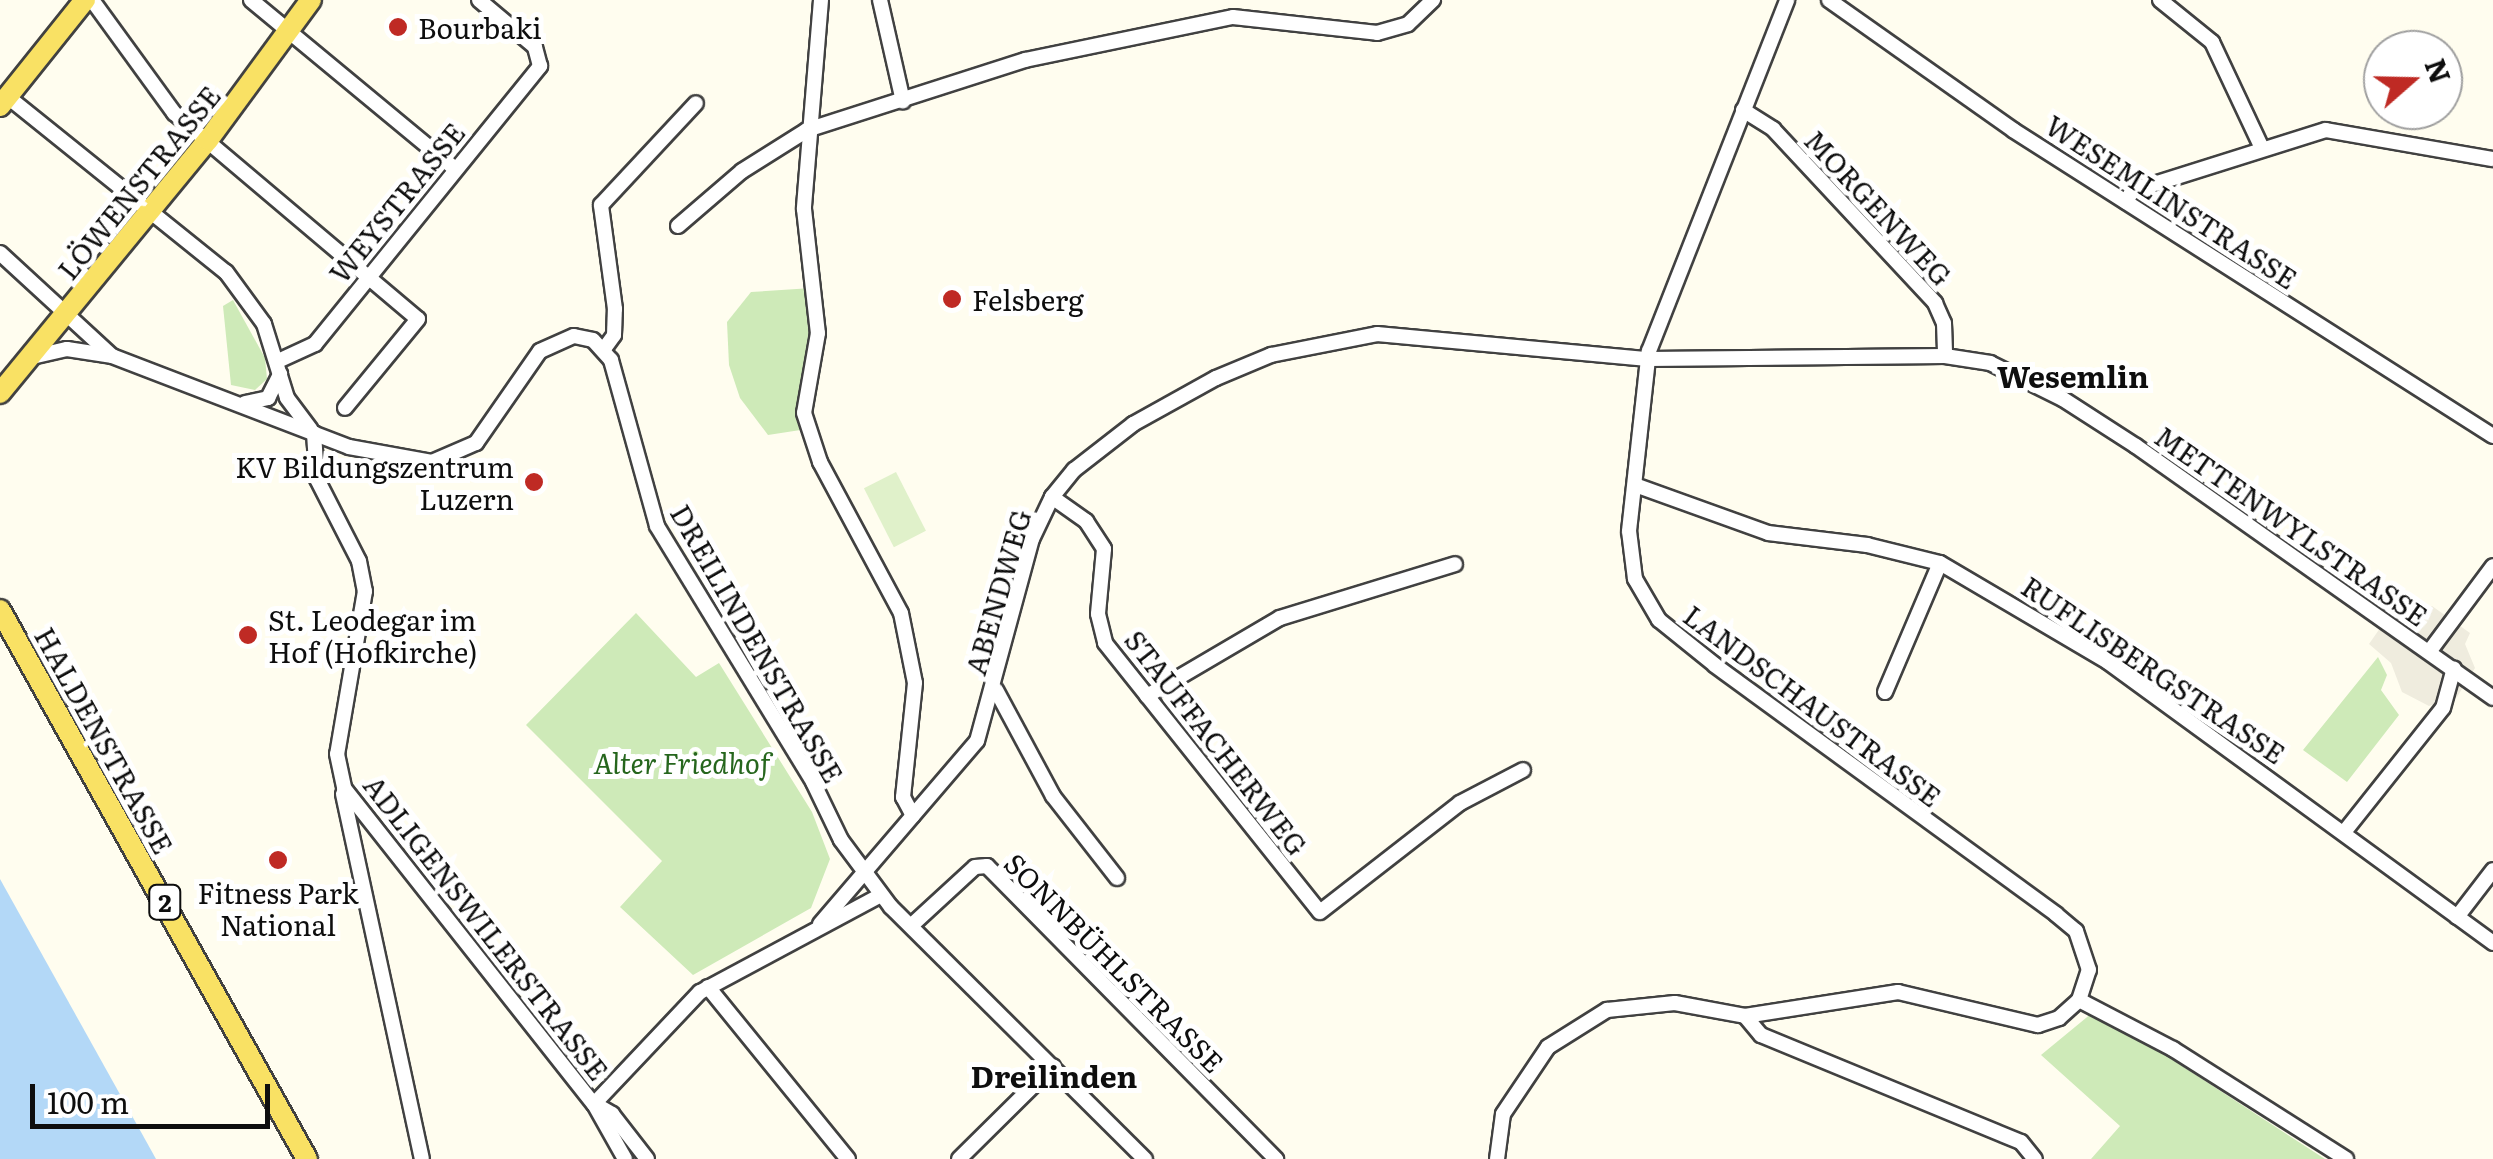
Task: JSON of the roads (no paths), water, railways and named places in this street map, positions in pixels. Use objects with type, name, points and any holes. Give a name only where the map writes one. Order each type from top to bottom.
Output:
[{"type":"main road","points":[[4,101],[88,0]]},
{"type":"main road","name":"LÖWENSTRASSE","points":[[0,393],[208,140],[292,33],[311,0]]},
{"type":"main road","name":"HALDENSTRASSE","points":[[0,610],[308,1159]]},
{"type":"street","points":[[88,0],[174,113],[418,318],[344,408]]},
{"type":"street","points":[[251,0],[454,168]]},
{"type":"street","name":"WEYSTRASSE","points":[[279,367],[312,348],[542,60],[536,46],[479,0]]},
{"type":"street","points":[[821,0],[807,130],[804,210],[818,333],[804,413],[820,462],[902,614],[915,683],[903,797],[913,816]]},
{"type":"street","points":[[880,0],[904,101]]},
{"type":"street","points":[[678,226],[742,171],[807,130],[1025,60],[1194,21],[1277,18],[1376,33],[1408,24],[1433,0]]},
{"type":"street","name":"LANDSCHAUSTRASSE","points":[[1787,0],[1648,359],[1629,531],[1642,601],[1729,676],[2076,931],[2090,970],[2079,1000]]},
{"type":"street","name":"WESEMLINSTRASSE","points":[[1829,0],[1878,40],[2493,436]]},
{"type":"street","points":[[2160,0],[2212,42],[2261,146]]},
{"type":"street","points":[[4,101],[226,272],[264,324],[287,398],[314,433]]},
{"type":"street","points":[[28,358],[67,348],[112,356],[239,402],[349,448],[432,462],[450,459],[476,443],[554,341],[574,336],[604,349],[614,336],[601,205],[696,103]]},
{"type":"street","name":"MORGENWEG","points":[[1743,110],[1773,129],[1936,303],[1944,324],[1944,356]]},
{"type":"street","points":[[2126,202],[2132,191],[2261,146],[2326,130],[2493,159]]},
{"type":"street","points":[[0,253],[112,356]]},
{"type":"street","name":"ABENDWEG","points":[[820,924],[861,869],[977,741],[996,690],[1032,540],[1052,498],[1100,446],[1180,395],[1266,356],[1315,343],[1423,335],[1648,359]]},
{"type":"street","name":"DREILINDENSTRASSE","points":[[604,349],[657,526],[861,869],[881,895],[1145,1159]]},
{"type":"street","name":"METTENWYLSTRASSE","points":[[1648,359],[1944,356],[2016,372],[2063,398],[2493,698]]},
{"type":"street","points":[[239,402],[268,398],[279,367]]},
{"type":"street","name":"ADLIGENSWILERSTRASSE","points":[[314,433],[317,479],[359,561],[365,591],[337,754],[344,788],[594,1104],[625,1159]]},
{"type":"street","name":"RUFLISBERGSTRASSE","points":[[1635,484],[1736,525],[1940,563],[2108,662],[2345,831],[2493,943]]},
{"type":"street","name":"STAUFFACHERWEG","points":[[1052,498],[1098,535],[1104,549],[1099,628],[1147,696],[1320,912],[1460,803],[1523,770]]},
{"type":"street","points":[[1885,692],[1940,563]]},
{"type":"street","points":[[1147,696],[1280,618],[1455,564]]},
{"type":"street","points":[[2429,652],[2493,566]]},
{"type":"street","points":[[2345,831],[2443,708],[2454,668]]},
{"type":"street","points":[[996,690],[1053,796],[1117,878]]},
{"type":"street","points":[[344,788],[422,1159]]},
{"type":"street","name":"SONNBÜHLSTRASSE","points":[[913,924],[975,867],[987,866],[1276,1159]]},
{"type":"street","points":[[2457,917],[2493,870]]},
{"type":"street","name":"ABENDWEG","points":[[594,1104],[616,1087],[679,1009],[708,987],[820,924],[848,916],[881,895]]},
{"type":"street","points":[[708,987],[848,1159]]},
{"type":"street","points":[[1497,1159],[1502,1114],[1520,1079],[1583,1021],[1646,1003],[1745,1016],[1898,992],[2038,1025],[2059,1018],[2079,1000],[2173,1049],[2346,1159]]},
{"type":"street","points":[[1745,1016],[1761,1035],[2021,1142],[2035,1158]]},
{"type":"street","points":[[959,1159],[1053,1066]]},
{"type":"street","points":[[594,1104],[612,1114],[647,1159]]},
{"type":"water","points":[[0,879],[141,1132],[156,1159],[0,1159]]},
{"type":"place","name":"Bourbaki","points":[[398,27]]},
{"type":"place","name":"Felsberg","points":[[952,299]]},
{"type":"place","name":"KV Bildungszentrum Luzern","points":[[534,482]]},
{"type":"place","name":"St. Leodegar im Hof (Hofkirche)","points":[[248,635]]},
{"type":"place","name":"Fitness Park National","points":[[278,860]]},
{"type":"district","name":"Wesemlin","points":[[2073,375]]},
{"type":"district","name":"Dreilinden","points":[[1054,1075]]},
{"type":"park label","name":"Alter Friedhof","points":[[682,762]]}]
